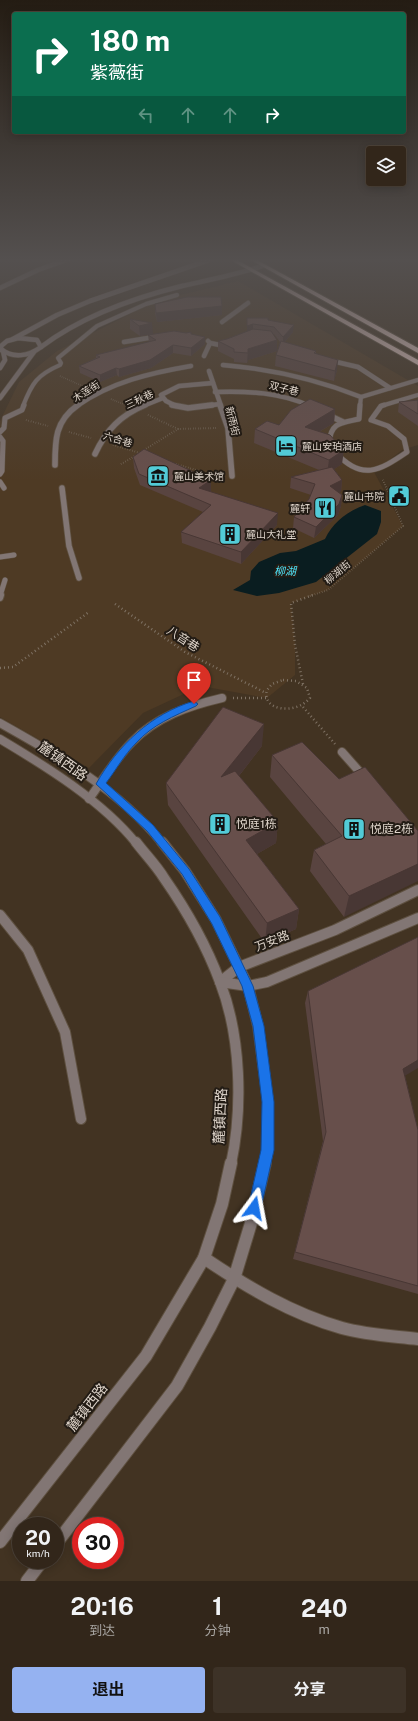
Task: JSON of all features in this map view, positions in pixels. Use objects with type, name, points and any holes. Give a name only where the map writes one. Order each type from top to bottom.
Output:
[{"type":"highway","points":[[364,333],[418,363]]},
{"type":"highway","points":[[385,333],[418,351]]},
{"type":"street","points":[[0,368],[5,360],[1,351],[1,346],[24,333]]},
{"type":"street","points":[[0,398],[9,383],[35,351],[53,336],[59,333]]},
{"type":"street","points":[[124,342],[166,335]]},
{"type":"street","points":[[0,343],[10,340],[34,339],[40,342],[40,347]]},
{"type":"street","points":[[204,356],[209,342],[220,343],[225,346],[230,342]]},
{"type":"street","points":[[1,351],[18,355],[35,351]]},
{"type":"street","points":[[320,358],[340,364],[358,367],[390,388]]},
{"type":"street","points":[[223,365],[270,369],[293,373],[340,388],[361,397]]},
{"type":"street","name":"木莲街","points":[[55,465],[56,438],[63,422],[76,407],[97,392],[132,378],[191,366]]},
{"type":"street","name":"新雨街","points":[[209,371],[228,428],[232,476]]},
{"type":"street","name":"三秋巷","points":[[213,383],[183,386],[166,390],[161,395],[168,404],[176,408],[220,404]]},
{"type":"street","name":"双子巷","points":[[216,392],[251,391],[279,394],[301,402],[343,422]]},
{"type":"street","name":"三秋巷","points":[[95,454],[100,441],[117,421],[134,409],[163,398]]},
{"type":"street","points":[[62,488],[71,552],[75,570],[79,578]]},
{"type":"street","points":[[89,799],[132,741],[150,726],[168,715],[194,704],[222,698]]},
{"type":"street","points":[[0,722],[101,784],[150,828],[185,871],[216,920],[248,986],[258,1026],[268,1102],[268,1150],[251,1223],[234,1279],[210,1327],[177,1386],[64,1533]]},
{"type":"street","name":"麓镇西路","points":[[0,739],[40,763],[106,812],[132,839],[164,877],[199,938],[220,982],[233,1028],[238,1086],[237,1137],[222,1204],[204,1258],[146,1356],[0,1542]]},
{"type":"street","points":[[342,752],[370,783]]},
{"type":"street","name":"万安路","points":[[220,982],[239,967],[335,930],[418,890]]},
{"type":"street","points":[[0,915],[28,950],[65,1032],[81,1119]]},
{"type":"street","points":[[220,982],[248,986],[267,982],[418,918]]},
{"type":"street","points":[[204,1258],[234,1279],[264,1297],[301,1315],[344,1328],[418,1340]]},
{"type":"street","points":[[27,1581],[36,1569]]},
{"type":"lane","points":[[0,432],[4,428],[5,418],[22,410],[32,382],[42,373],[60,365],[61,363],[58,358],[89,333]]},
{"type":"lane","points":[[418,380],[361,397],[359,419],[340,423],[330,432],[328,442],[348,465],[358,470],[374,472],[385,468],[407,452],[404,439],[388,426],[371,420],[381,406],[418,395]]},
{"type":"lane","points":[[0,437],[2,441],[2,471],[0,474]]},
{"type":"lane","points":[[0,482],[4,488]]},
{"type":"lane","points":[[0,557],[14,555]]},
{"type":"lane","points":[[0,598],[5,580]]},
{"type":"path","name":"六合巷","points":[[8,416],[60,429],[147,455]]},
{"type":"path","points":[[121,464],[178,429],[228,428]]},
{"type":"path","points":[[170,462],[222,478]]},
{"type":"path","name":"柳湖街","points":[[303,684],[295,645],[291,604],[328,590],[403,526],[380,472]]},
{"type":"path","name":"八音巷","points":[[116,604],[185,652],[266,694]]},
{"type":"path","points":[[0,668],[13,667],[89,612]]},
{"type":"path","points":[[290,680],[303,684],[308,688],[310,698],[303,707],[297,709],[282,709],[270,703],[267,698],[266,694],[271,684],[276,681],[290,680]]},
{"type":"path","points":[[222,698],[267,698]]},
{"type":"path","points":[[303,707],[342,752]]},
{"type":"shaded area","points":[[93,333],[327,333],[418,386],[418,445],[402,450],[374,472],[403,526],[328,590],[291,603],[295,645],[295,675],[267,698],[201,686],[143,713],[89,768],[0,717],[0,421],[19,382],[57,351]]},
{"type":"water","name":"柳湖","points":[[365,505],[381,511],[381,522],[377,534],[316,582],[279,593],[257,596],[233,590],[250,580],[251,571],[259,562],[280,553],[296,551],[325,539],[332,527],[337,522],[353,510]]},
{"type":"building","points":[[162,333],[191,333],[205,337],[191,348],[173,345],[150,360],[119,369],[116,368],[100,375],[79,366],[100,357],[96,355],[156,340],[148,335]]},
{"type":"building","points":[[243,333],[272,333],[277,340],[248,349],[248,353],[234,352],[234,349],[218,341]]},
{"type":"building","points":[[279,333],[287,333],[283,337]]},
{"type":"building","points":[[281,341],[316,351],[314,353],[338,360],[335,371],[276,355]]},
{"type":"building","points":[[310,399],[335,409],[305,427],[330,435],[338,444],[335,446],[344,450],[329,460],[255,429],[267,421],[279,425],[291,410]]},
{"type":"building","points":[[418,400],[418,414],[399,402]]},
{"type":"building","points":[[144,449],[211,480],[199,488],[278,513],[241,552],[181,532],[211,505],[139,474],[133,457]]},
{"type":"building","points":[[332,467],[342,480],[330,486],[342,495],[339,504],[316,527],[294,517],[309,499],[315,484],[291,477]]},
{"type":"building","name":"悦庭1栋","points":[[223,707],[264,724],[221,777],[235,771],[278,822],[246,840],[299,909],[267,923],[166,783]]},
{"type":"building","name":"悦庭2栋","points":[[302,742],[339,779],[365,767],[418,831],[418,864],[349,896],[314,850],[342,836],[272,755]]},
{"type":"building","points":[[418,937],[418,1060],[403,1069],[418,1130],[418,1286],[295,1252],[326,1132],[308,991]]},
{"type":"place","name":"麓山安珀酒店","points":[[286,446]]},
{"type":"place","name":"麓山美术馆","points":[[158,476]]},
{"type":"place","name":"麓山书院","points":[[399,496]]},
{"type":"place","name":"麓轩","points":[[325,508]]},
{"type":"place","name":"麓山大礼堂","points":[[230,534]]},
{"type":"place","name":"悦庭1栋","points":[[220,824]]},
{"type":"place","name":"悦庭2栋","points":[[354,829]]},
{"type":"route","points":[[194,704],[168,715],[150,726],[132,741],[101,784],[150,828],[185,871],[216,920],[248,986],[258,1026],[268,1102],[268,1150],[254,1208]]}]
